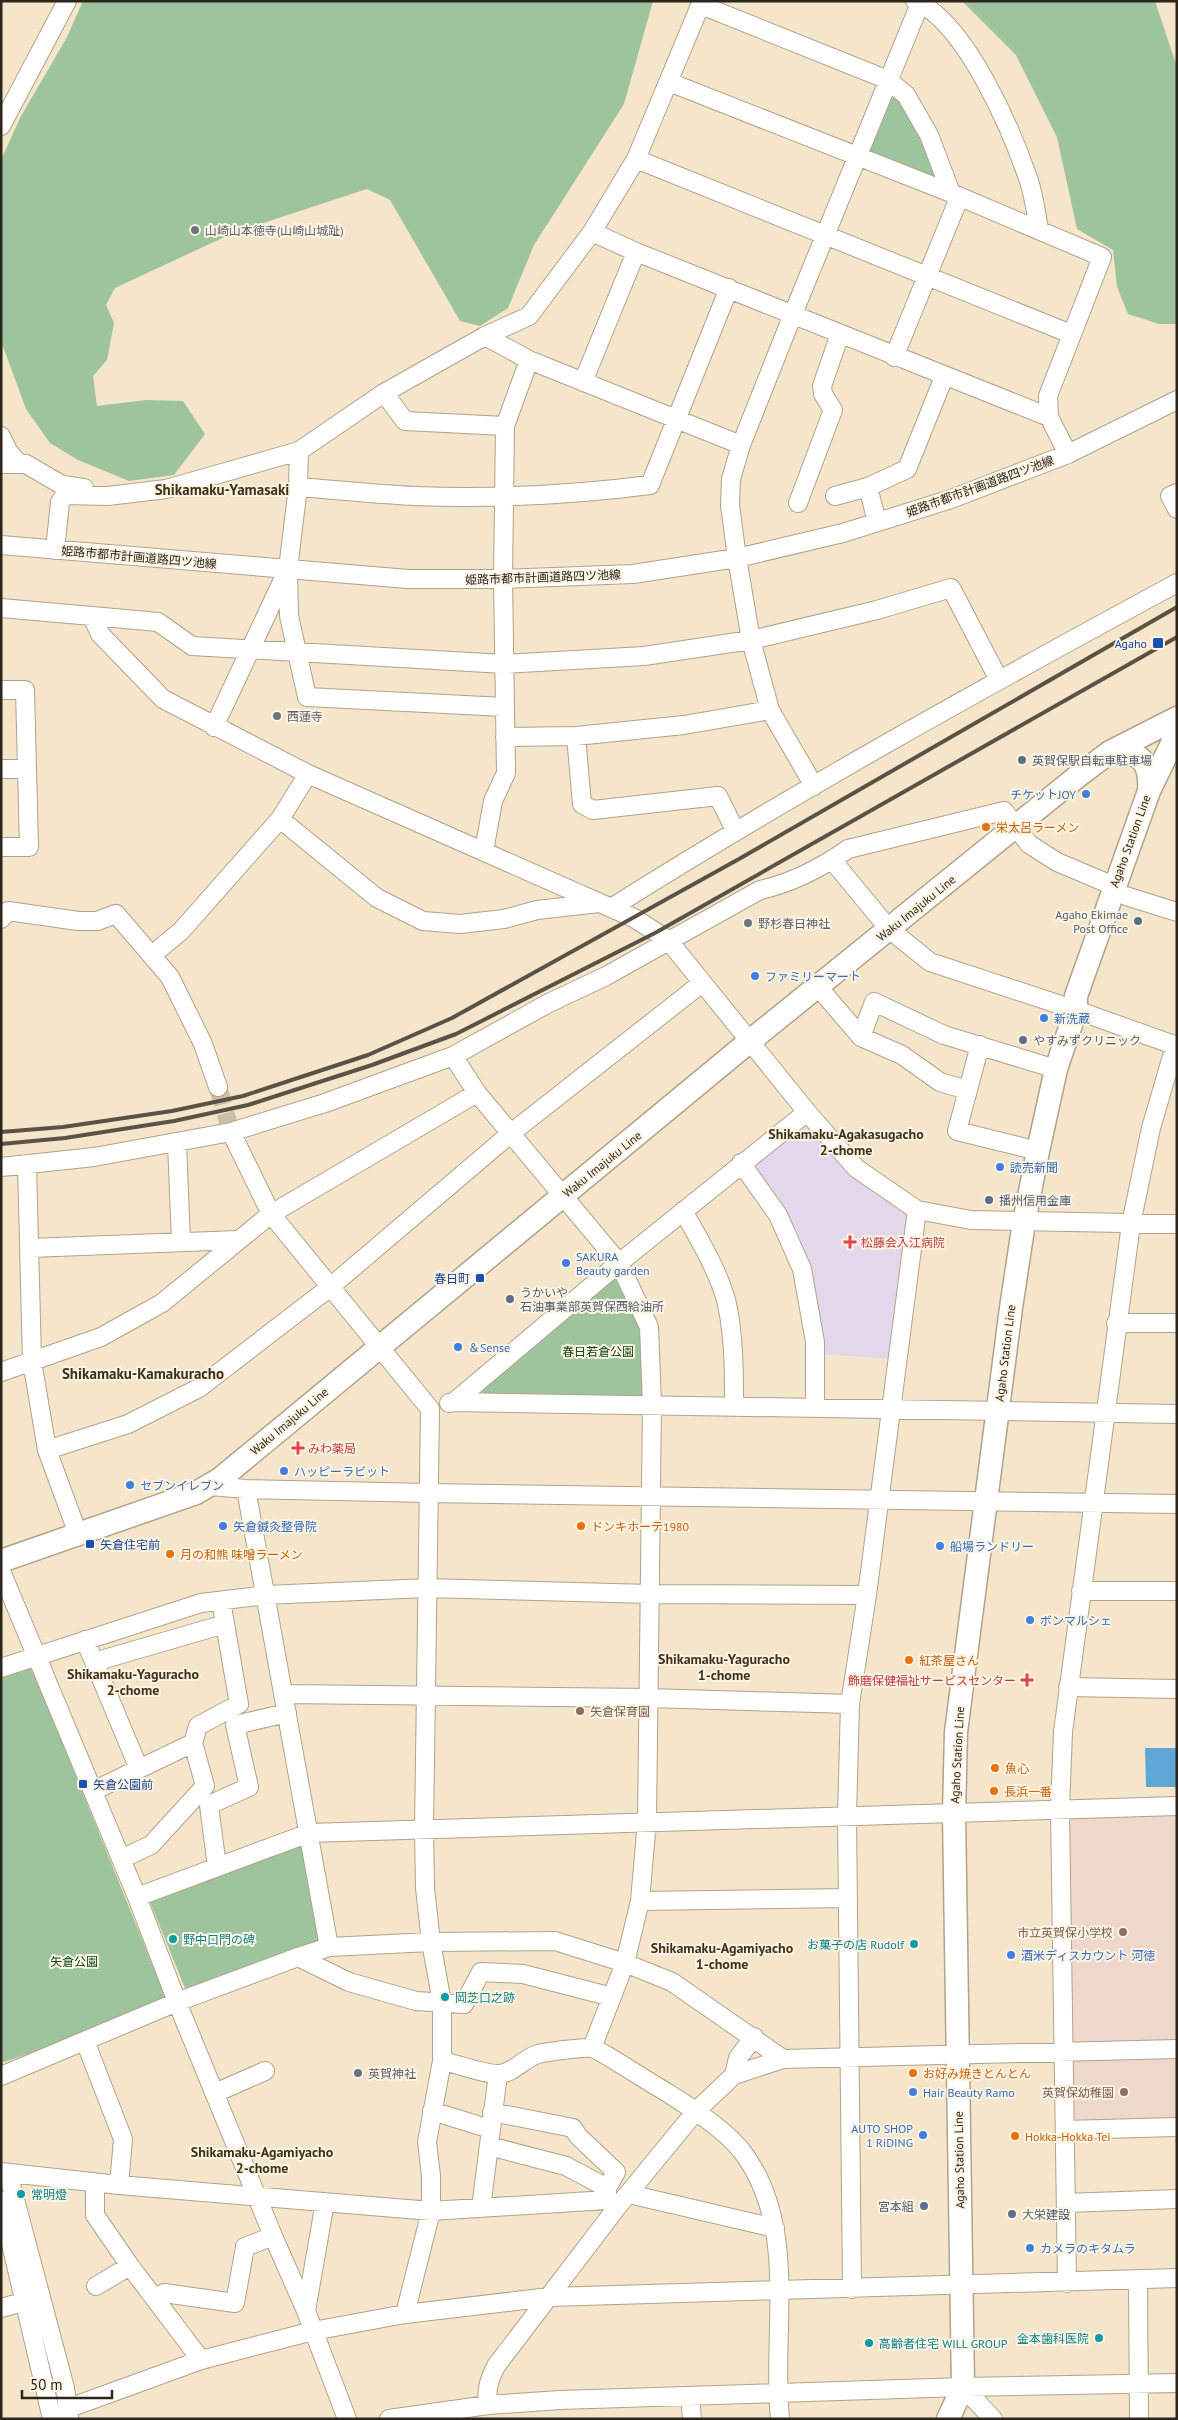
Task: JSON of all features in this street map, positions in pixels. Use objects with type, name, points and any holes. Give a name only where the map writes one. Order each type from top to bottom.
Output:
[{"type":"main road","name":"Waku Imajuku Line","points":[[1,1561],[210,1486],[750,1042],[819,988],[1078,776],[1110,752],[1177,718]]},
{"type":"main road","name":"Agaho Station Line","points":[[1120,891],[1149,791],[1177,733]]},
{"type":"main road","points":[[1110,752],[1133,755],[1146,764],[1149,772],[1149,791]]},
{"type":"main road","name":"Agaho Station Line","points":[[948,2419],[964,2387],[954,1814],[956,1732],[985,1501],[1024,1222],[1056,1069],[1076,1010],[1076,996],[1177,762]]},
{"type":"street","points":[[1,126],[67,1]]},
{"type":"street","points":[[814,786],[770,710],[751,640],[730,505],[731,479],[741,445],[919,2],[944,21],[975,65],[1009,126],[1030,183],[1039,229]]},
{"type":"street","points":[[55,550],[60,502],[66,496],[108,496],[166,489],[299,451],[384,393],[485,336],[529,316],[592,232],[636,159],[702,3],[888,80],[906,96],[929,135],[955,195],[928,275],[894,357]]},
{"type":"street","points":[[669,82],[955,195],[1102,257],[1070,334],[1048,396],[1049,417],[1068,454]]},
{"type":"street","points":[[636,159],[928,275],[1070,334]]},
{"type":"street","points":[[592,232],[636,252],[793,314],[894,357],[1049,417]]},
{"type":"street","points":[[583,382],[636,252]]},
{"type":"street","points":[[298,487],[415,496],[503,496],[588,493],[650,485],[728,288]]},
{"type":"street","points":[[798,504],[833,410],[823,394],[822,386],[840,334]]},
{"type":"street","points":[[485,336],[529,360],[741,445]]},
{"type":"street","points":[[484,851],[493,801],[506,773],[503,579],[505,426],[529,360]]},
{"type":"street","points":[[835,496],[868,487],[907,469],[944,377]]},
{"type":"street","points":[[384,393],[405,420],[505,426]]},
{"type":"street","name":"姫路市都市計画道路四ツ池線","points":[[1,546],[408,579],[503,579],[633,574],[737,558],[843,533],[951,499],[1068,454],[1177,400]]},
{"type":"street","points":[[1,436],[8,451],[19,464]]},
{"type":"street","points":[[1,464],[26,464],[62,485],[88,489],[173,479],[279,449],[299,451]]},
{"type":"street","points":[[299,451],[298,487],[288,569],[290,616],[307,697],[504,707]]},
{"type":"street","points":[[868,487],[877,522]]},
{"type":"street","points":[[1177,493],[1170,496],[1177,509]]},
{"type":"street","points":[[214,727],[253,649],[288,569]]},
{"type":"street","points":[[280,819],[377,898],[423,921],[460,924],[504,919],[537,910],[606,905],[999,680],[1177,584]]},
{"type":"street","points":[[1,608],[158,622],[192,646],[504,664],[644,656],[751,640],[877,610],[951,588],[999,680]]},
{"type":"street","points":[[92,616],[100,634],[162,699],[308,774],[634,918],[668,940],[807,1112],[856,1168],[917,1210],[971,1220],[1177,1224]]},
{"type":"street","points":[[1,690],[25,690],[29,847],[1,847]]},
{"type":"street","points":[[505,736],[576,736],[684,725],[770,710]]},
{"type":"street","points":[[576,736],[582,804],[593,810],[718,796],[735,830]]},
{"type":"street","points":[[1,769],[27,769]]},
{"type":"street","points":[[152,955],[182,931],[280,819],[308,774]]},
{"type":"street","points":[[1,1166],[94,1157],[231,1132],[325,1102],[453,1056],[547,1004],[606,976],[760,890],[785,884],[832,860],[848,849],[1004,811],[1030,844],[1057,862],[1120,891],[1177,912]]},
{"type":"street","points":[[832,860],[889,929],[930,962],[1076,1010],[1176,1046],[1151,1128],[1131,1224],[1116,1323],[1068,1687],[1060,1809],[1067,2282]]},
{"type":"street","points":[[1,919],[8,911],[78,921],[97,921],[116,914],[170,977],[203,1044],[218,1087]]},
{"type":"street","points":[[47,1450],[128,1424],[199,1388],[329,1288],[510,1134],[702,983]]},
{"type":"street","points":[[819,988],[861,1037],[902,1055],[940,1082],[967,1090]]},
{"type":"street","points":[[861,1037],[874,1002],[944,1035],[1056,1069]]},
{"type":"street","points":[[980,1046],[957,1131],[1038,1151]]},
{"type":"street","points":[[453,1056],[477,1094],[618,1264],[648,1327],[652,1404],[647,1821],[640,1901],[625,1963],[592,2048]]},
{"type":"street","points":[[1,1372],[101,1337],[162,1303],[271,1214],[477,1094]]},
{"type":"street","points":[[454,1402],[618,1264],[741,1163],[807,1112]]},
{"type":"street","points":[[231,1132],[271,1214],[329,1288],[380,1346],[430,1410],[425,1695],[425,1888],[431,1942],[442,2002],[442,2061],[427,2142],[431,2176],[431,2211],[405,2314]]},
{"type":"street","points":[[177,1142],[181,1242]]},
{"type":"street","points":[[741,1163],[778,1215],[802,1269],[815,1342],[814,1407]]},
{"type":"street","points":[[27,1164],[32,1362],[47,1450],[78,1534]]},
{"type":"street","points":[[852,2289],[847,1815],[850,1704],[867,1595],[917,1210]]},
{"type":"street","points":[[683,1211],[708,1257],[728,1307],[734,1358],[734,1406]]},
{"type":"street","points":[[30,1248],[238,1240]]},
{"type":"street","points":[[1116,1323],[1177,1323]]},
{"type":"street","points":[[430,1410],[454,1402],[1177,1414]]},
{"type":"street","points":[[210,1486],[246,1489],[429,1493],[880,1498],[1177,1504]]},
{"type":"street","points":[[246,1489],[329,1947]]},
{"type":"street","points":[[1,1570],[121,1859],[177,2002],[273,2236],[306,2311],[347,2419]]},
{"type":"street","points":[[1,1668],[201,1603],[266,1595],[427,1588],[651,1594],[867,1595]]},
{"type":"street","points":[[1081,1591],[1177,1591]]},
{"type":"street","points":[[121,1859],[151,1845],[205,1786],[193,1743],[198,1726],[239,1704],[221,1600]]},
{"type":"street","points":[[94,1662],[225,1624]]},
{"type":"street","points":[[85,1640],[139,1769]]},
{"type":"street","points":[[1068,1687],[1177,1689]]},
{"type":"street","points":[[283,1694],[649,1698],[850,1704]]},
{"type":"street","points":[[217,1867],[209,1805],[249,1787],[235,1725],[287,1713]]},
{"type":"street","points":[[93,1791],[193,1743]]},
{"type":"street","points":[[136,1897],[309,1833],[1177,1806]]},
{"type":"street","points":[[640,1901],[848,1898]]},
{"type":"street","points":[[1,2076],[177,2002],[298,1956],[329,1947],[431,1942],[555,1942],[625,1963],[672,1982],[783,2058]]},
{"type":"street","points":[[298,1956],[349,1982],[416,2001],[464,2004],[480,1972],[523,1974],[612,1998]]},
{"type":"street","points":[[734,2075],[738,2058],[754,2037]]},
{"type":"street","points":[[85,2041],[123,2139],[119,2185]]},
{"type":"street","points":[[442,2061],[498,2074],[509,2071],[538,2054],[592,2048],[696,2111],[740,2149],[757,2175],[768,2200],[776,2228],[778,2291],[777,2393],[780,2419]]},
{"type":"street","points":[[488,2405],[486,2392],[496,2366],[550,2297],[615,2197],[696,2111],[734,2075],[783,2058],[957,2056],[1177,2049]]},
{"type":"street","points":[[215,2092],[265,2071]]},
{"type":"street","points":[[481,2208],[498,2074]]},
{"type":"street","points":[[432,2111],[490,2129],[566,2166],[615,2197]]},
{"type":"street","points":[[1065,2130],[1177,2127]]},
{"type":"street","points":[[490,2129],[573,2128],[578,2136],[616,2172],[615,2197]]},
{"type":"street","points":[[776,2228],[615,2197],[431,2211],[119,2185],[5,2172],[69,2413],[201,2360],[312,2331],[405,2314],[550,2297],[1177,2278]]},
{"type":"street","points":[[96,2182],[95,2215],[130,2266],[201,2360]]},
{"type":"street","points":[[1066,2203],[1177,2199]]},
{"type":"street","points":[[1,2201],[26,2301],[52,2419]]},
{"type":"street","points":[[306,2311],[325,2202]]},
{"type":"street","points":[[155,2298],[164,2293],[235,2303],[245,2247],[273,2236]]},
{"type":"street","points":[[96,2286],[130,2266]]},
{"type":"street","points":[[1138,2280],[1139,2419]]},
{"type":"street","points":[[1,2308],[26,2301]]},
{"type":"street","points":[[390,2419],[463,2414],[488,2405],[964,2387],[1177,2383]]},
{"type":"street","points":[[964,2387],[993,2419]]},
{"type":"street","points":[[690,2396],[692,2419]]},
{"type":"shaded area","name":"松藤会入江病院","points":[[806,1122],[840,1163],[866,1186],[908,1212],[890,1359],[821,1354],[807,1268],[751,1164]]},
{"type":"shaded area","name":"市立英賀保小学校","points":[[1177,1815],[1177,2040],[1075,2043],[1070,2039],[1068,1825],[1073,1818]]},
{"type":"shaded area","name":"英賀保幼稚園","points":[[1177,2055],[1177,2120],[1075,2124],[1072,2120],[1071,2064],[1076,2059]]},
{"type":"green space","points":[[83,1],[653,1],[624,104],[534,245],[508,308],[480,326],[460,321],[390,200],[367,189],[233,233],[115,288],[106,305],[114,323],[107,360],[93,376],[97,406],[146,400],[183,401],[205,434],[174,475],[129,481],[78,460],[50,443],[26,409],[1,341],[1,160],[21,116],[66,39]]},
{"type":"green space","points":[[962,1],[1155,1],[1177,67],[1177,324],[1159,324],[1128,314],[1117,287],[1113,250],[1077,229],[1057,137],[1016,55]]},
{"type":"green space","points":[[889,98],[896,98],[916,127],[931,158],[938,181],[868,153]]},
{"type":"green space","name":"春日若倉公園","points":[[613,1279],[620,1280],[635,1308],[643,1336],[644,1393],[640,1398],[484,1395],[481,1386]]},
{"type":"green space","name":"矢倉公園","points":[[31,1665],[167,2001],[81,2036],[1,2063],[1,1675]]},
{"type":"green space","points":[[301,1845],[306,1847],[323,1938],[319,1943],[187,1993],[150,1902],[277,1852]]},
{"type":"water","points":[[1145,1748],[1177,1748],[1177,1787],[1146,1787]]},
{"type":"tunnel","points":[[218,1087],[231,1132]]},
{"type":"railway","points":[[1,1132],[63,1127],[172,1111],[243,1096],[368,1055],[452,1018],[739,859],[1177,607]]},
{"type":"railway","points":[[1,1144],[65,1138],[174,1121],[248,1105],[372,1065],[456,1034],[655,933],[1177,637]]},
{"type":"place","name":"山崎山本徳寺(山崎山城趾)","points":[[195,230]]},
{"type":"place","name":"Agaho","points":[[1158,643]]},
{"type":"place","name":"西蓮寺","points":[[277,716]]},
{"type":"place","name":"英賀保駅自転車駐車場","points":[[1022,760]]},
{"type":"place","name":"チケットJOY","points":[[1086,794]]},
{"type":"place","name":"栄太呂ラーメン","points":[[986,827]]},
{"type":"place","name":"Agaho Ekimae Post Office","points":[[1138,921]]},
{"type":"place","name":"野杉春日神社","points":[[748,923]]},
{"type":"place","name":"ファミリーマート","points":[[755,976]]},
{"type":"place","name":"新洗蔵","points":[[1044,1018]]},
{"type":"place","name":"やすみずクリニック","points":[[1023,1040]]},
{"type":"place","name":"読売新聞","points":[[1000,1167]]},
{"type":"place","name":"播州信用金庫","points":[[989,1200]]},
{"type":"place","name":"松藤会入江病院","points":[[850,1242]]},
{"type":"place","name":"SAKURA Beauty garden","points":[[566,1263]]},
{"type":"place","name":"春日町","points":[[480,1278]]},
{"type":"place","name":"うかいや 石油事業部英賀保西給油所","points":[[510,1299]]},
{"type":"place","name":"＆Sense","points":[[458,1347]]},
{"type":"place","name":"みわ薬局","points":[[298,1448]]},
{"type":"place","name":"ハッピーラビット","points":[[284,1471]]},
{"type":"place","name":"セブンイレブン","points":[[130,1485]]},
{"type":"place","name":"矢倉鍼灸整骨院","points":[[223,1526]]},
{"type":"place","name":"ドンキホーテ1980","points":[[581,1526]]},
{"type":"place","name":"矢倉住宅前","points":[[90,1544]]},
{"type":"place","name":"船場ランドリー","points":[[940,1546]]},
{"type":"place","name":"月の和熊 味噌ラーメン","points":[[170,1554]]},
{"type":"place","name":"ボンマルシェ","points":[[1030,1620]]},
{"type":"place","name":"紅茶屋さん","points":[[909,1660]]},
{"type":"place","name":"飾磨保健福祉サービスセンター","points":[[1027,1680]]},
{"type":"place","name":"矢倉保育園","points":[[580,1711]]},
{"type":"place","name":"魚心","points":[[995,1768]]},
{"type":"place","name":"矢倉公園前","points":[[83,1784]]},
{"type":"place","name":"長浜一番","points":[[994,1791]]},
{"type":"place","name":"市立英賀保小学校","points":[[1123,1932]]},
{"type":"place","name":"野中口門の碑","points":[[173,1939]]},
{"type":"place","name":"お菓子の店 Rudolf","points":[[914,1944]]},
{"type":"place","name":"酒米ディスカウント 河徳","points":[[1011,1955]]},
{"type":"place","name":"岡芝口之跡","points":[[445,1997]]},
{"type":"place","name":"英賀神社","points":[[358,2073]]},
{"type":"place","name":"お好み焼きとんとん","points":[[913,2073]]},
{"type":"place","name":"Hair Beauty Ramo","points":[[913,2092]]},
{"type":"place","name":"英賀保幼稚園","points":[[1124,2092]]},
{"type":"place","name":"AUTO SHOP 1 RiDING","points":[[923,2135]]},
{"type":"place","name":"Hokka-Hokka Tei","points":[[1015,2136]]},
{"type":"place","name":"常明燈","points":[[21,2194]]},
{"type":"place","name":"宮本組","points":[[924,2206]]},
{"type":"place","name":"大栄建設","points":[[1012,2214]]},
{"type":"place","name":"カメラのキタムラ","points":[[1030,2248]]},
{"type":"place","name":"金本歯科医院","points":[[1099,2338]]},
{"type":"place","name":"高齢者住宅 WILL GROUP","points":[[869,2343]]},
{"type":"district","name":"Shikamaku-Yamasaki","points":[[222,489]]},
{"type":"district","name":"Shikamaku-Agakasugacho 2-chome","points":[[846,1142]]},
{"type":"district","name":"Shikamaku-Kamakuracho","points":[[143,1373]]},
{"type":"district","name":"Shikamaku-Yaguracho 1-chome","points":[[724,1668]]},
{"type":"district","name":"Shikamaku-Yaguracho 2-chome","points":[[133,1682]]},
{"type":"district","name":"Shikamaku-Agamiyacho 1-chome","points":[[722,1956]]},
{"type":"district","name":"Shikamaku-Agamiyacho 2-chome","points":[[262,2160]]}]
